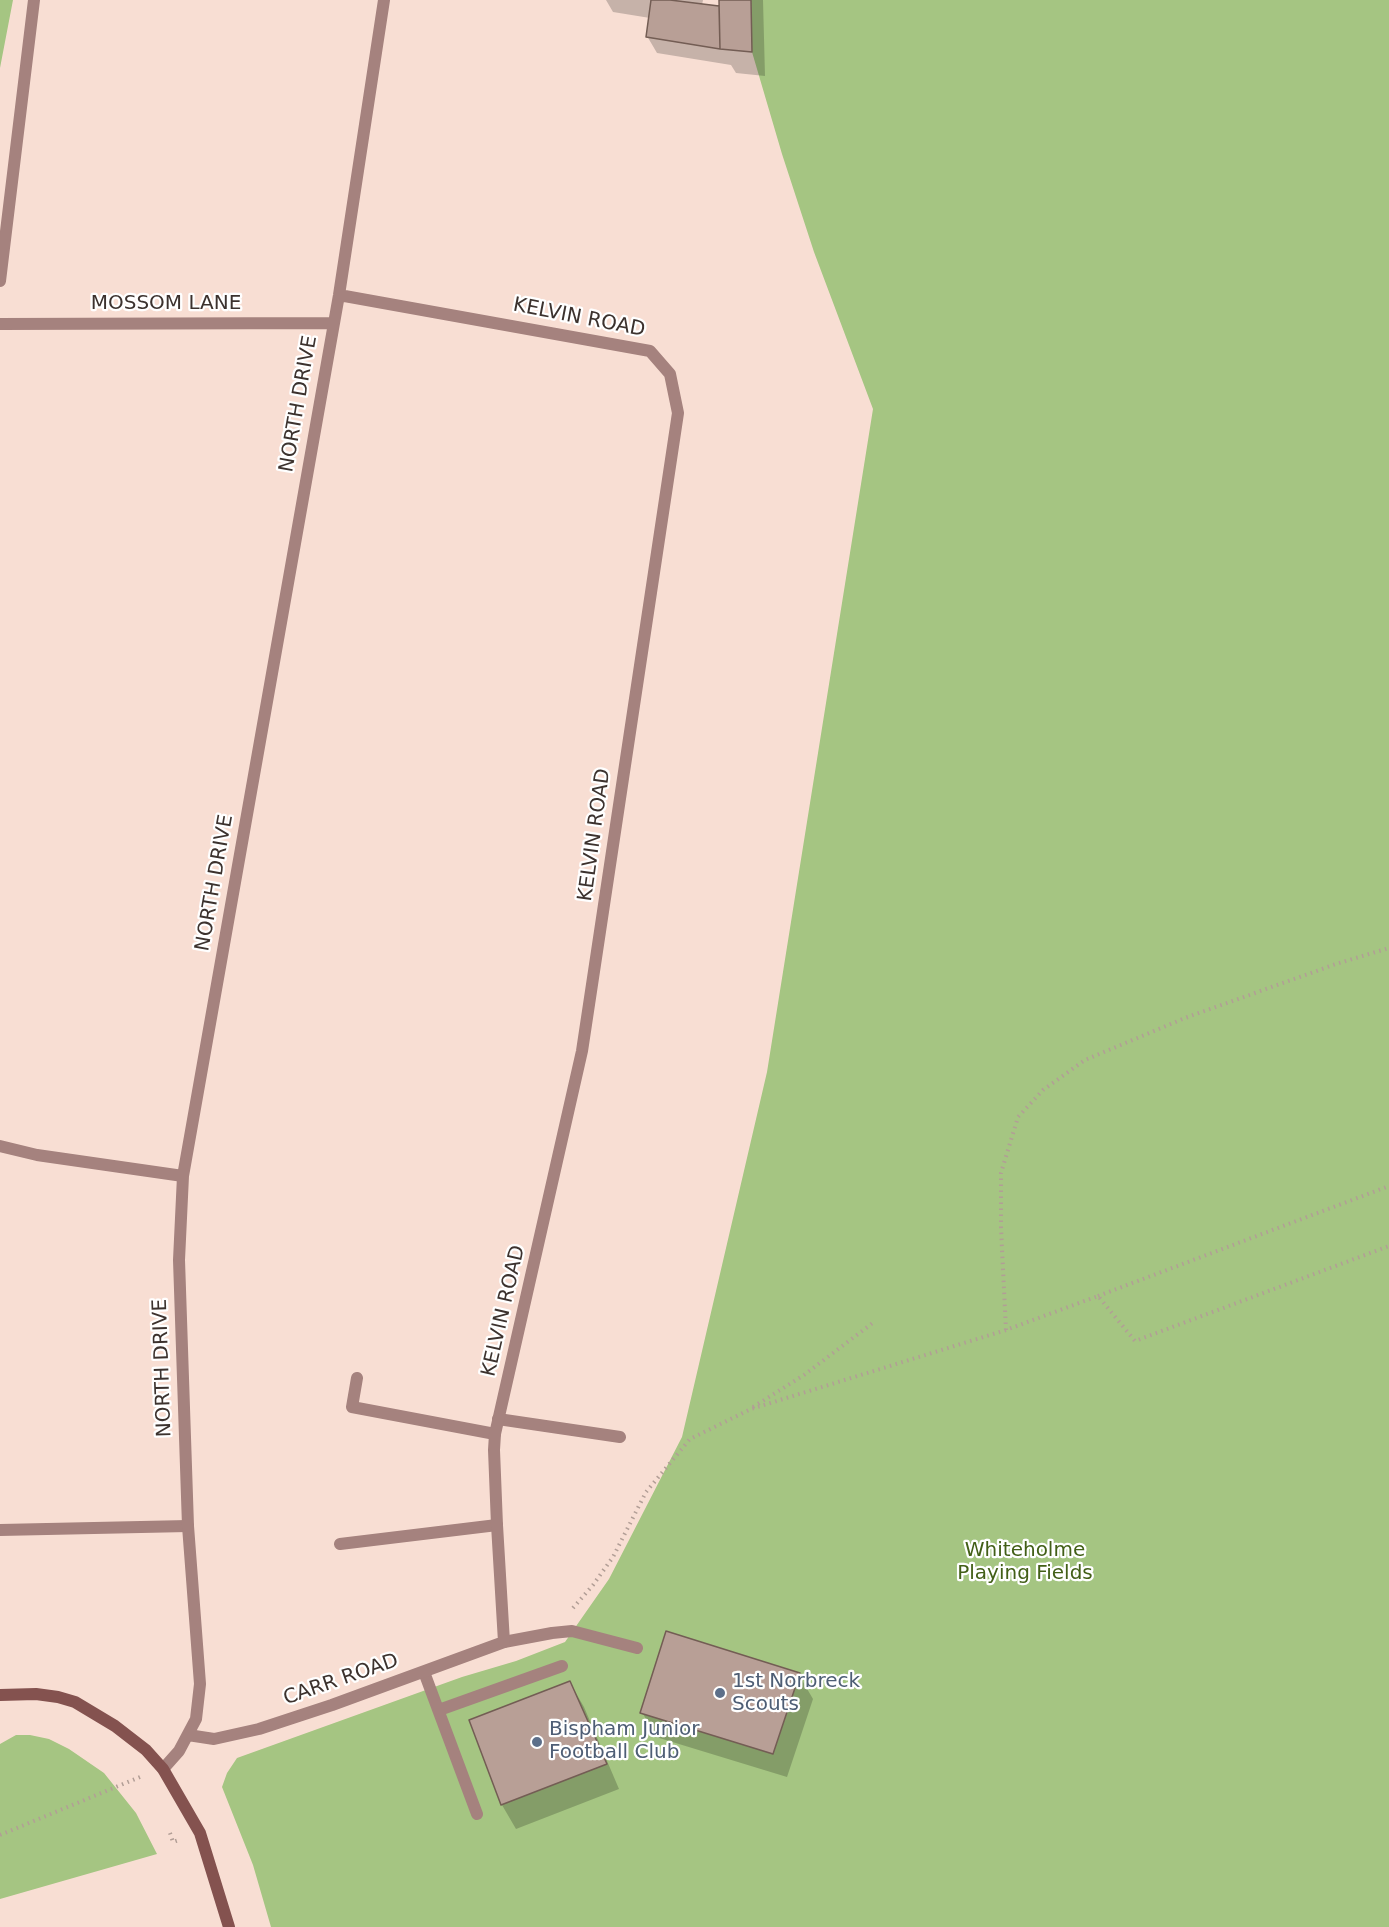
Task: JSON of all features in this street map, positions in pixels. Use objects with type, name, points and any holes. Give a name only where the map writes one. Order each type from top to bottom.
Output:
[{"type":"street","points":[[0,281],[34,0]]},
{"type":"street","name":"NORTH DRIVE","points":[[163,1770],[179,1751],[196,1719],[200,1684],[188,1526],[179,1260],[183,1176],[339,295],[384,0]]},
{"type":"street","name":"KELVIN ROAD","points":[[339,295],[650,351],[670,374],[678,413],[582,1051],[495,1434],[497,1525],[504,1642]]},
{"type":"street","name":"MOSSOM LANE","points":[[0,324],[333,323]]},
{"type":"street","points":[[0,1146],[37,1155],[183,1176]]},
{"type":"street","points":[[357,1378],[352,1407],[495,1434]]},
{"type":"street","points":[[498,1419],[620,1437]]},
{"type":"street","points":[[340,1545],[497,1525]]},
{"type":"street","points":[[0,1530],[188,1526]]},
{"type":"street","name":"CARR ROAD","points":[[188,1735],[214,1739],[234,1735],[332,1705],[504,1642],[572,1631],[637,1648]]},
{"type":"street","points":[[439,1710],[562,1666]]},
{"type":"street","points":[[424,1672],[477,1814]]},
{"type":"street","points":[[0,1695],[36,1694],[75,1702],[115,1726],[146,1750],[163,1770],[200,1833],[229,1927]]},
{"type":"path","points":[[1006,1330],[1000,1228],[1000,1173],[1018,1117],[1043,1090],[1085,1060],[1185,1018],[1389,948]]},
{"type":"path","points":[[552,1633],[593,1585],[613,1557],[646,1492],[690,1439],[751,1409],[1006,1330],[1389,1186]]},
{"type":"path","points":[[1098,1296],[1135,1341],[1389,1246]]},
{"type":"path","points":[[739,1415],[804,1375],[874,1322]]},
{"type":"path","points":[[0,1835],[140,1777],[163,1770]]},
{"type":"green space","points":[[0,0],[13,0],[0,68]]},
{"type":"green space","name":"Whiteholme Playing Fields","points":[[751,0],[1389,0],[1389,1927],[271,1927],[253,1865],[222,1787],[227,1773],[237,1758],[565,1642],[609,1579],[682,1437],[767,1072],[873,409],[814,252],[782,154],[752,52]]},
{"type":"green space","points":[[16,1735],[49,1739],[69,1749],[104,1773],[136,1813],[157,1854],[0,1899],[0,1744]]},
{"type":"building","points":[[651,0],[719,6],[720,49],[646,37]]},
{"type":"building","points":[[719,0],[751,0],[752,52],[720,49]]},
{"type":"building","name":"1st Norbreck Scouts","points":[[666,1631],[800,1673],[773,1754],[640,1713]]},
{"type":"building","name":"Bispham Junior Football Club","points":[[570,1681],[607,1764],[501,1805],[469,1720]]},
{"type":"place","name":"1st Norbreck Scouts","points":[[720,1693]]},
{"type":"place","name":"Bispham Junior Football Club","points":[[537,1742]]}]
